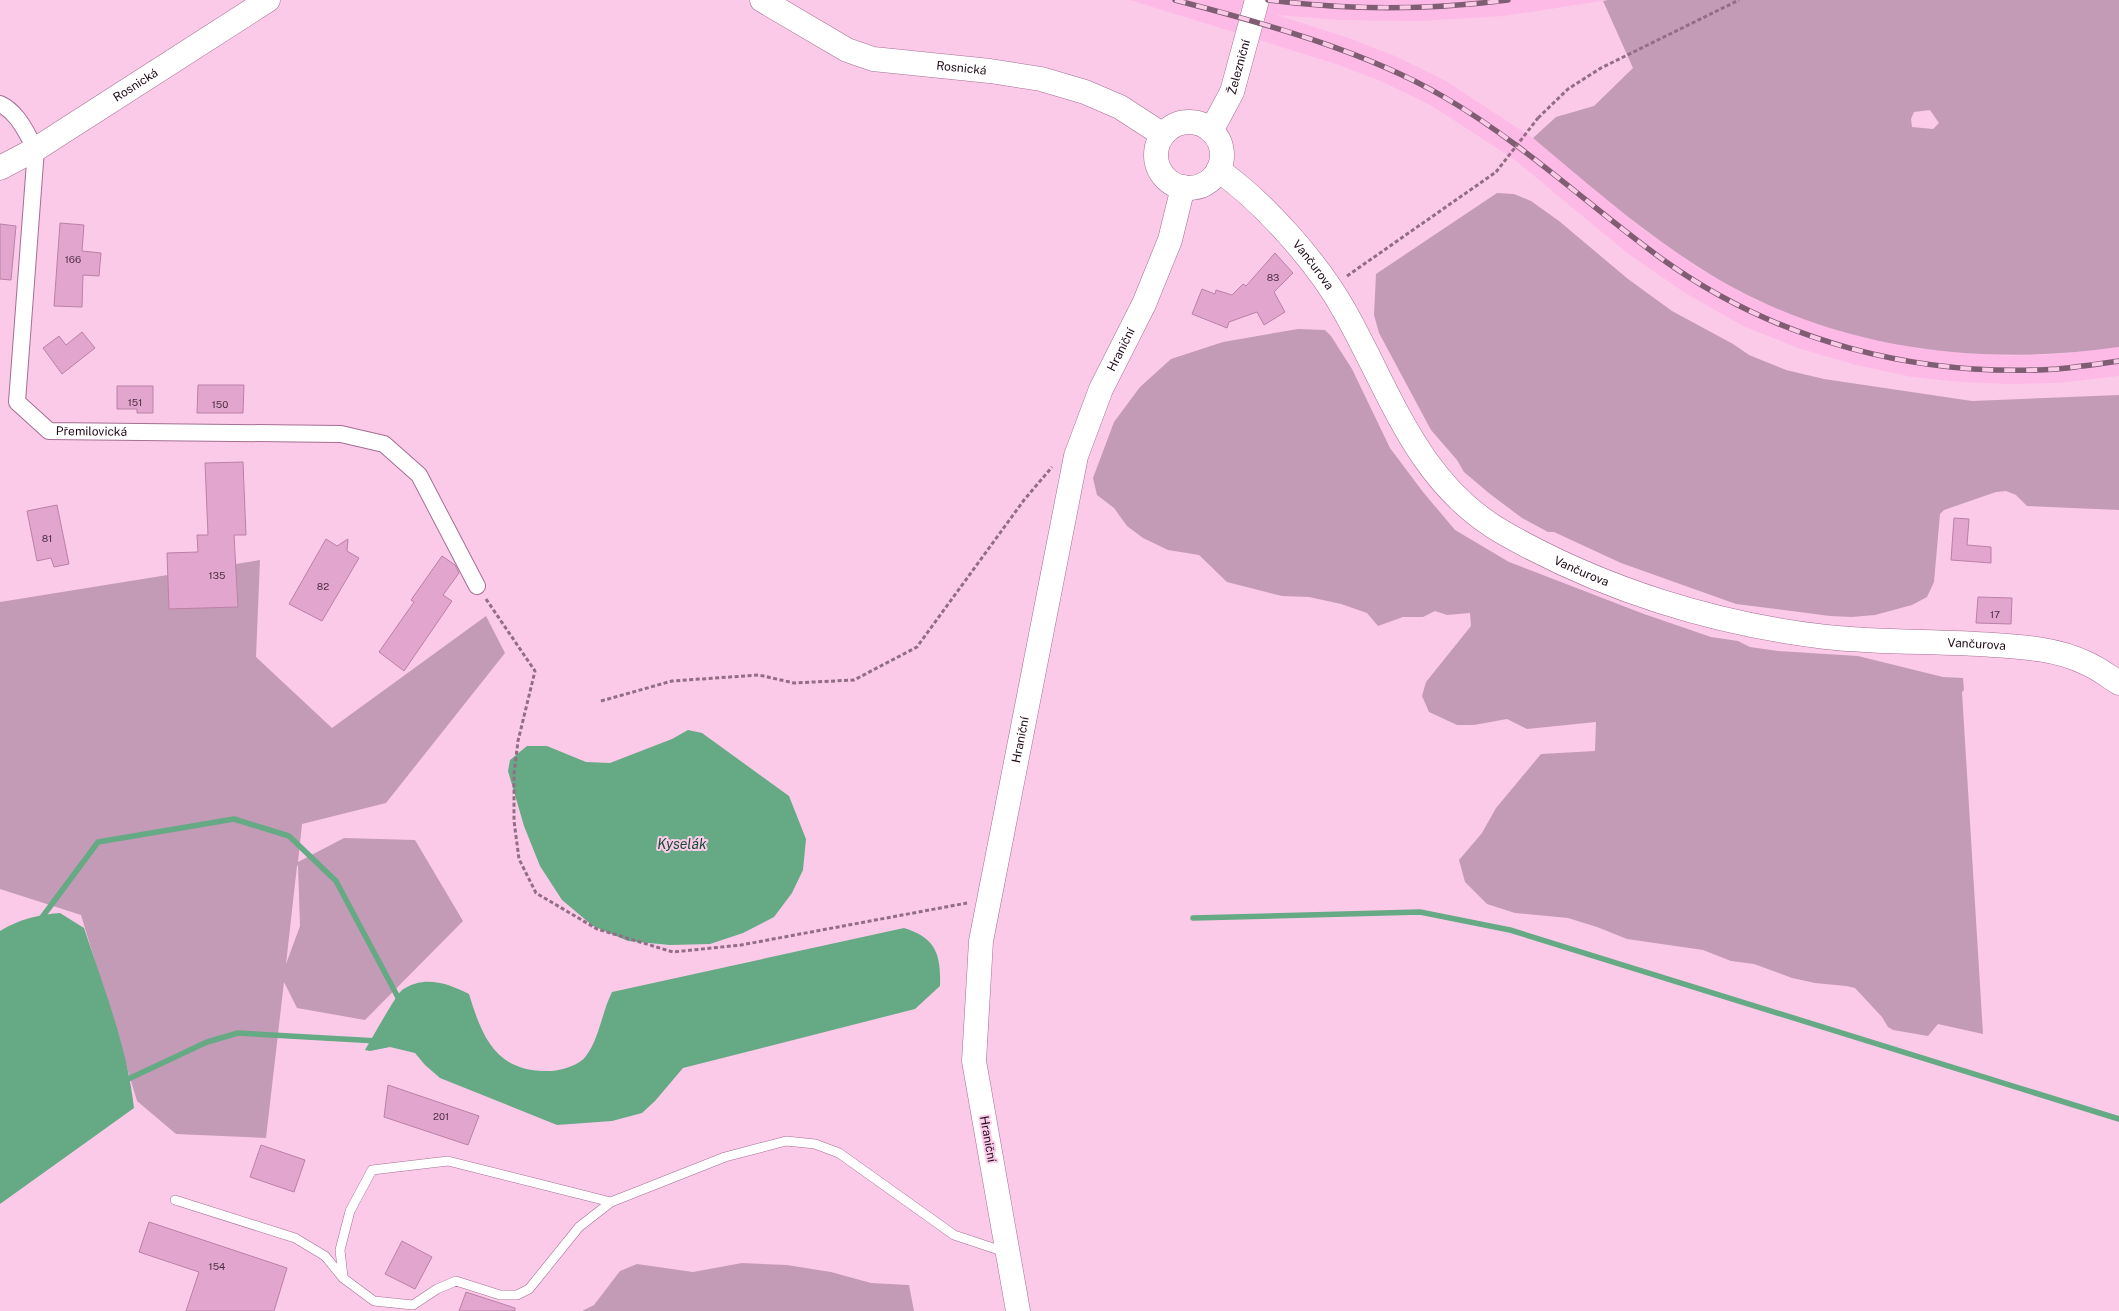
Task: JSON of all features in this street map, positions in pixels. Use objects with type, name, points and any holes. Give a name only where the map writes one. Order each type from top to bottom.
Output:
[{"type":"street","name":"Rosnická","points":[[0,168],[36,149],[268,0]]},
{"type":"street","name":"Rosnická","points":[[762,0],[847,50],[864,56],[898,62],[990,71],[1041,79],[1085,92],[1120,107],[1164,135]]},
{"type":"street","name":"Železniční","points":[[1210,131],[1232,92],[1257,0]]},
{"type":"street","points":[[0,104],[5,106],[19,120],[36,149]]},
{"type":"street","points":[[1186,122],[1195,123],[1210,131],[1220,145],[1222,153],[1218,170],[1207,183],[1191,188],[1183,187],[1168,180],[1158,167],[1157,151],[1164,135],[1178,124],[1186,122]]},
{"type":"street","name":"Přemilovická","points":[[36,149],[17,402],[49,431],[341,434],[384,444],[419,475],[477,586]]},
{"type":"street","name":"Vančurova","points":[[1218,170],[1239,184],[1291,238],[1322,274],[1345,311],[1410,438],[1433,471],[1458,498],[1502,533],[1603,580],[1700,614],[1739,624],[1831,637],[1954,642],[2037,649],[2085,663],[2119,683]]},
{"type":"street","name":"Hraniční","points":[[1018,1311],[974,1061],[981,941],[1076,456],[1101,389],[1144,304],[1170,240],[1183,187]]},
{"type":"lane","points":[[175,1200],[295,1238],[325,1256],[343,1278],[374,1301],[413,1305],[437,1289],[456,1281],[500,1295],[518,1295],[529,1289],[579,1227],[611,1202],[725,1157],[786,1141],[814,1144],[839,1153],[954,1235],[1008,1252]]},
{"type":"lane","points":[[343,1278],[340,1250],[350,1211],[372,1170],[448,1161],[611,1202]]},
{"type":"path","points":[[1330,288],[1496,172],[1538,118],[1568,89],[1601,68],[1739,0]]},
{"type":"path","points":[[601,701],[672,681],[758,675],[794,683],[854,680],[917,648],[1024,500],[1058,460],[1076,456]]},
{"type":"path","points":[[477,586],[535,671],[518,741],[514,774],[514,821],[519,859],[536,893],[598,929],[673,952],[741,945],[989,898]]},
{"type":"shaded area","points":[[1130,0],[1608,0],[1504,16],[1419,21],[1342,20],[1276,15],[1346,37],[1395,56],[1446,81],[1533,138],[1644,230],[1700,269],[1756,300],[1916,348],[2010,356],[2057,354],[2119,347],[2119,376],[2059,383],[2009,384],[1960,382],[1912,377],[1856,365],[1798,348],[1743,326],[1685,293],[1627,253],[1515,160],[1432,106],[1383,82],[1336,64]]},
{"type":"shaded area","points":[[2119,0],[2119,347],[2064,353],[2010,355],[1956,352],[1902,345],[1849,334],[1798,317],[1748,295],[1700,268],[1614,206],[1533,138],[1556,117],[1594,106],[1633,68],[1603,1]],"holes":[[[1930,110],[1939,123],[1933,129],[1912,127],[1911,119],[1914,112]]]},
{"type":"shaded area","points":[[1497,193],[1514,194],[1531,201],[1559,221],[1628,279],[1672,311],[1733,344],[1749,355],[1786,370],[1824,379],[1972,401],[2119,395],[2119,510],[2027,506],[2016,495],[2006,491],[1996,492],[1944,510],[1940,514],[1934,582],[1927,597],[1912,605],[1875,615],[1852,617],[1736,604],[1621,563],[1554,532],[1548,532],[1522,518],[1464,472],[1457,460],[1431,430],[1379,333],[1374,315],[1376,274]]},
{"type":"shaded area","points":[[1298,329],[1325,330],[1331,336],[1352,369],[1390,448],[1423,492],[1455,530],[1509,562],[1644,614],[1711,637],[1738,641],[1750,647],[1778,651],[1858,656],[1943,677],[1963,678],[1964,690],[1962,692],[1983,1034],[1938,1024],[1928,1036],[1893,1030],[1888,1027],[1882,1017],[1855,988],[1792,978],[1754,964],[1731,961],[1703,950],[1627,939],[1568,918],[1515,913],[1487,904],[1465,882],[1459,860],[1482,833],[1496,808],[1541,754],[1595,751],[1596,722],[1527,729],[1507,719],[1474,725],[1457,725],[1429,712],[1422,696],[1426,682],[1471,626],[1470,613],[1447,615],[1435,611],[1423,617],[1403,617],[1378,626],[1367,613],[1341,604],[1309,597],[1282,596],[1227,582],[1199,555],[1168,550],[1143,538],[1127,526],[1114,508],[1097,495],[1093,478],[1114,422],[1140,387],[1171,359],[1223,342]]},
{"type":"shaded area","points":[[260,560],[256,657],[332,728],[486,616],[505,653],[386,803],[302,824],[298,862],[344,838],[415,840],[463,921],[365,1020],[297,1008],[284,982],[266,1138],[176,1134],[137,1101],[81,915],[0,889],[0,602]],"holes":[[[298,865],[300,926],[286,964]]]},
{"type":"shaded area","points":[[742,1263],[787,1265],[831,1272],[871,1283],[909,1285],[914,1311],[582,1311],[594,1305],[620,1271],[637,1264],[693,1272]]},
{"type":"water","name":"Kyselák","points":[[688,730],[702,733],[789,796],[806,839],[803,870],[792,893],[774,917],[743,933],[710,944],[670,945],[628,941],[593,926],[562,900],[540,866],[524,826],[508,771],[510,760],[527,746],[547,746],[586,762],[610,763],[672,739]]},
{"type":"water","points":[[60,913],[84,928],[120,1039],[131,1085],[134,1108],[0,1204],[0,931],[29,918]]},
{"type":"water","points":[[904,928],[915,932],[930,942],[939,965],[940,986],[915,1009],[683,1068],[655,1101],[642,1113],[612,1121],[557,1125],[440,1078],[415,1053],[390,1047],[370,1051],[365,1050],[402,990],[410,985],[436,982],[469,994],[480,1026],[487,1039],[505,1060],[533,1070],[561,1070],[575,1064],[586,1056],[594,1042],[612,992]]},
{"type":"building","points":[[60,223],[84,225],[82,251],[101,253],[99,276],[83,275],[82,307],[54,306]]},
{"type":"building","points":[[0,224],[16,226],[11,280],[0,279]]},
{"type":"building","points":[[1275,253],[1293,273],[1274,292],[1285,312],[1264,325],[1257,312],[1229,322],[1227,328],[1192,314],[1202,289],[1215,294],[1216,290],[1232,295],[1243,284],[1246,286]]},
{"type":"building","points":[[82,332],[95,348],[62,374],[43,348],[59,336],[66,345]]},
{"type":"building","points":[[198,385],[244,385],[243,413],[197,413]]},
{"type":"building","points":[[117,386],[153,386],[153,413],[137,413],[137,409],[117,409]]},
{"type":"building","points":[[243,462],[246,535],[234,535],[238,607],[169,609],[167,553],[198,552],[197,535],[208,535],[205,463]]},
{"type":"building","points":[[57,505],[69,564],[54,567],[51,558],[37,561],[27,511]]},
{"type":"building","points":[[1954,518],[1969,519],[1967,545],[1991,547],[1991,563],[1951,560]]},
{"type":"building","points":[[326,539],[337,546],[348,539],[347,551],[359,558],[322,621],[289,604]]},
{"type":"building","points":[[442,556],[455,565],[459,573],[443,595],[452,601],[404,671],[379,652],[414,602],[411,600]]},
{"type":"building","points":[[1978,597],[2012,598],[2011,624],[1976,623]]},
{"type":"building","points":[[388,1085],[479,1116],[468,1145],[384,1117]]},
{"type":"building","points":[[261,1145],[305,1160],[294,1192],[250,1177]]},
{"type":"building","points":[[149,1222],[287,1268],[274,1311],[186,1311],[199,1272],[139,1252]]},
{"type":"building","points":[[402,1241],[432,1257],[415,1289],[385,1274]]},
{"type":"building","points":[[466,1292],[515,1308],[515,1311],[459,1311]]},
{"type":"waterway","points":[[40,920],[98,842],[234,819],[289,836],[336,881],[401,1003]]},
{"type":"waterway","points":[[1193,918],[1420,912],[1510,930],[2119,1119]]},
{"type":"waterway","points":[[124,1081],[207,1042],[238,1033],[378,1041]]},
{"type":"railway","points":[[1175,0],[1243,18],[1313,40],[1348,52],[1414,81],[1444,97],[1501,134],[1635,239],[1706,288],[1752,312],[1800,332],[1850,348],[1901,360],[1952,367],[2005,370],[2057,369],[2119,361]]},
{"type":"railway","points":[[1268,0],[1327,6],[1388,8],[1449,6],[1508,0]]}]
